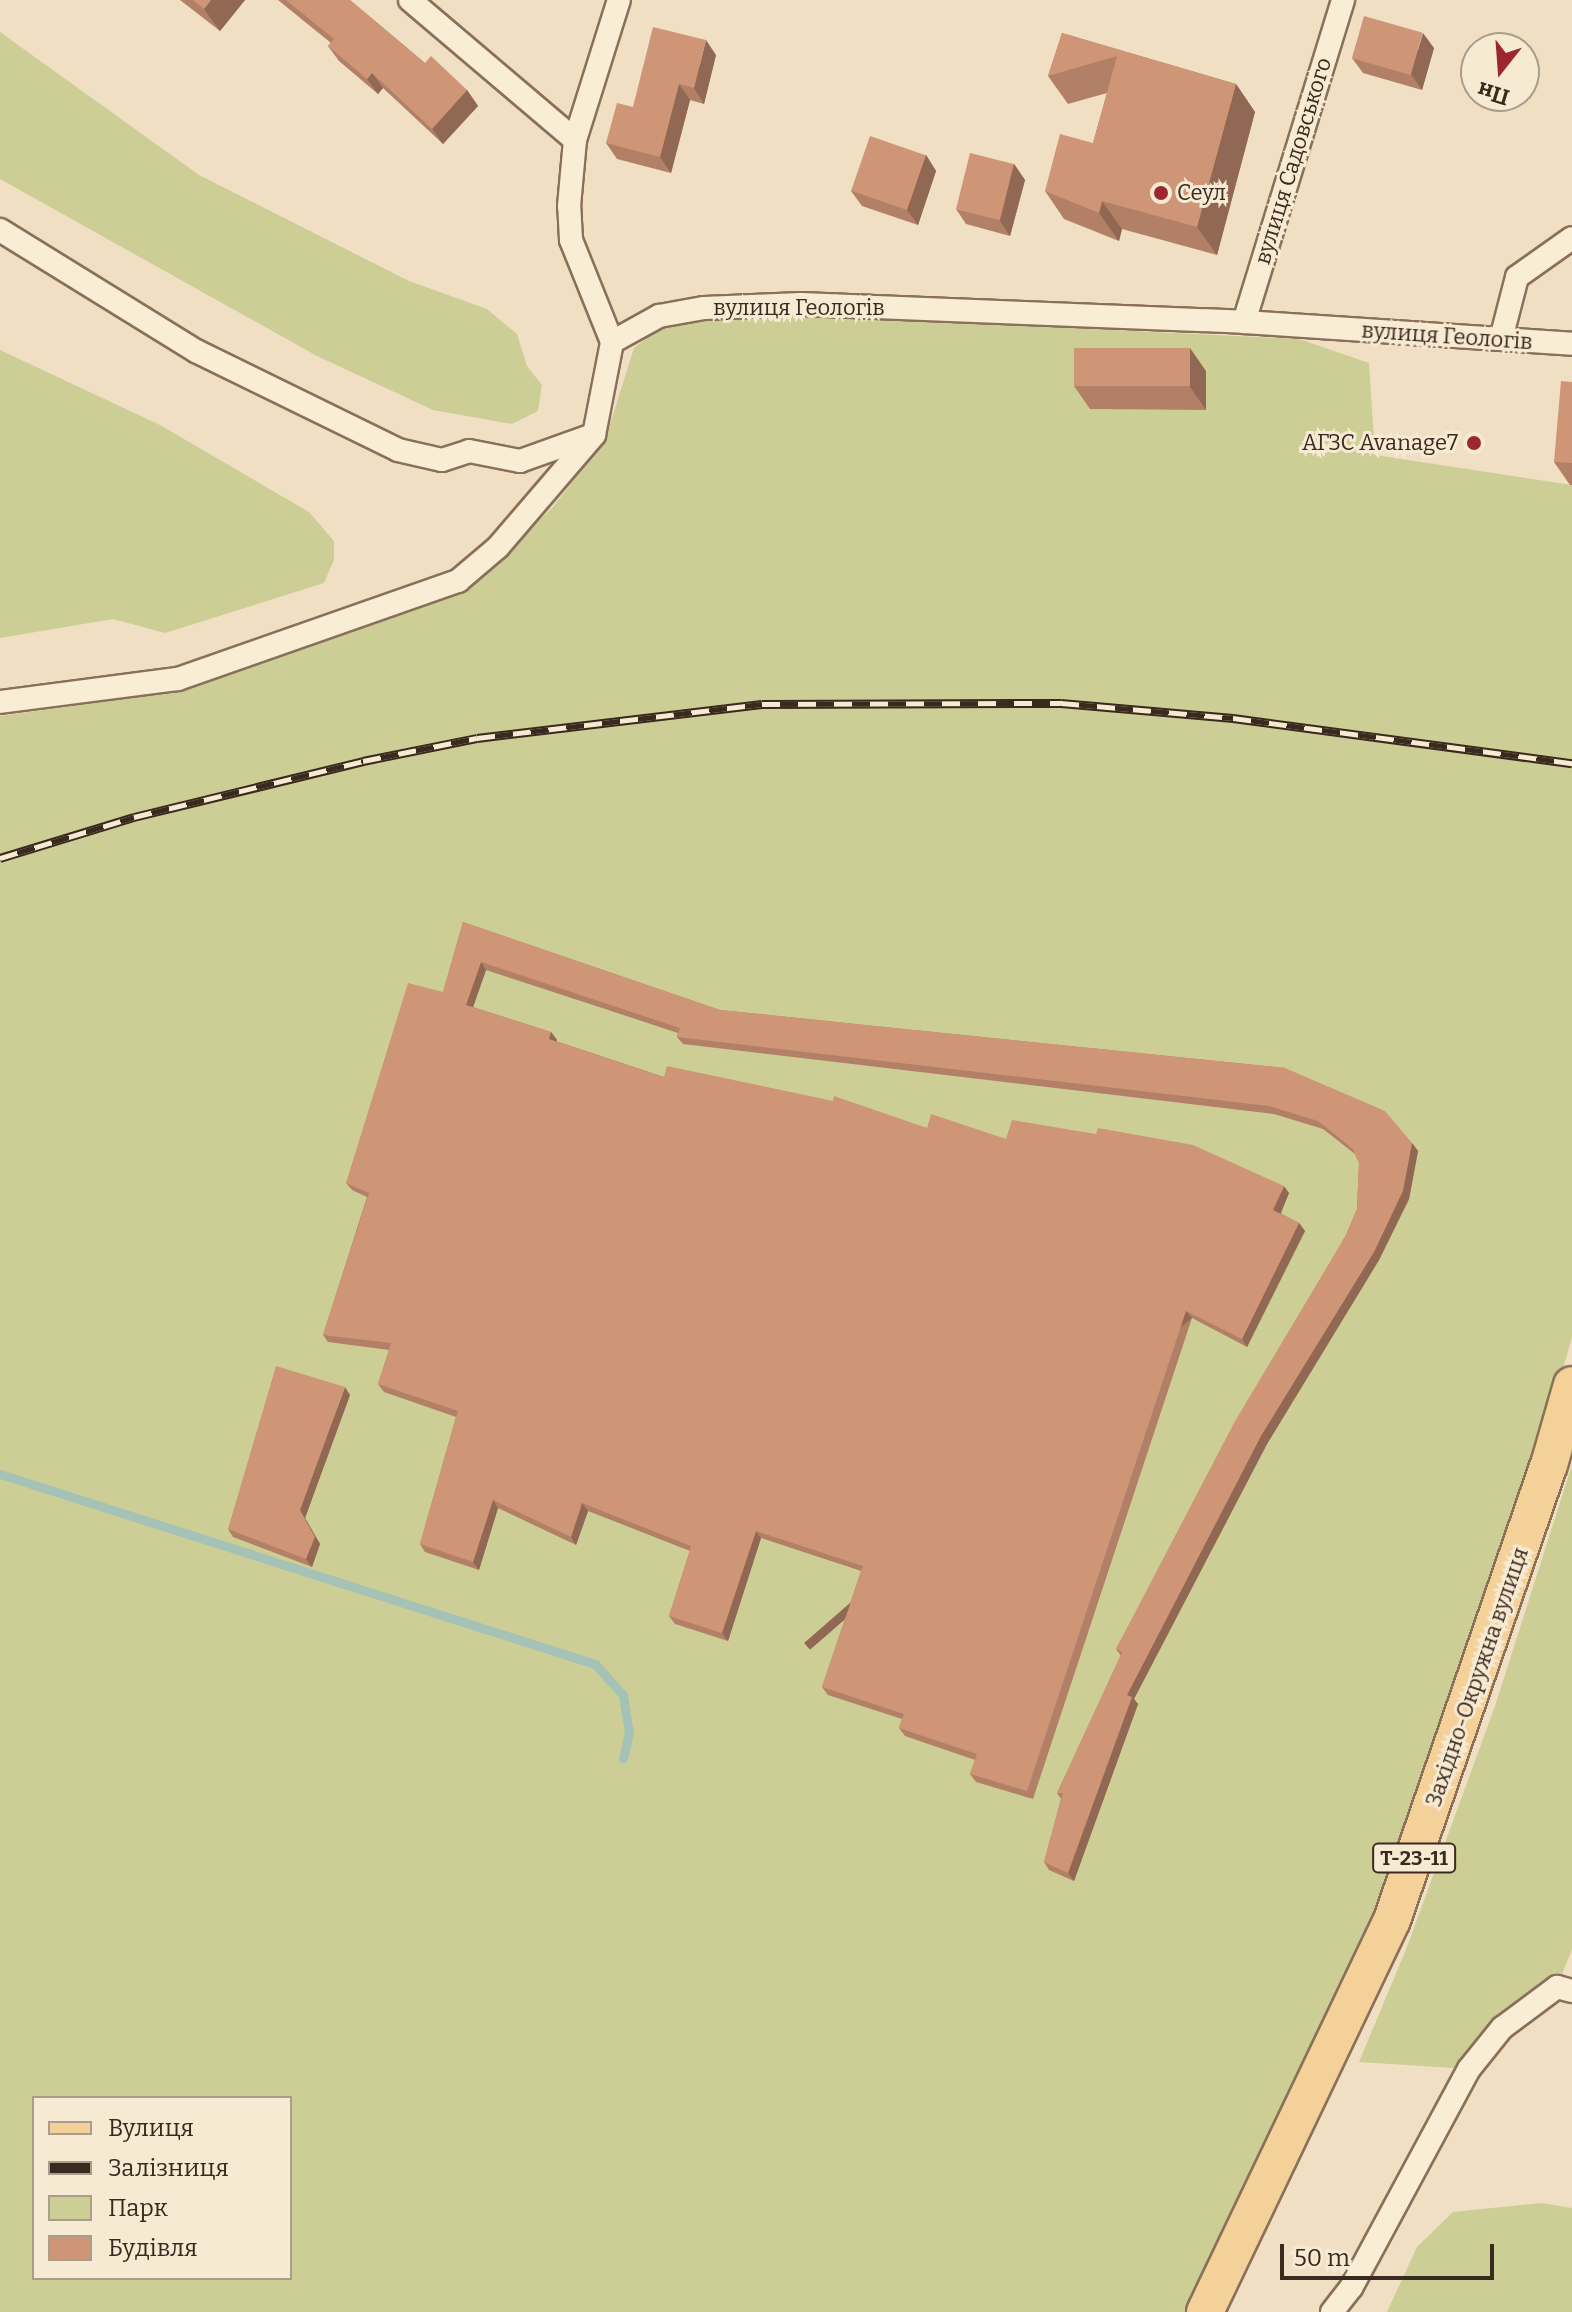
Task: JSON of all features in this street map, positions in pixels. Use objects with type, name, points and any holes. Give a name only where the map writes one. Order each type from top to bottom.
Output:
[{"type":"main road","name":"Західно-Окружна вулиця","points":[[1205,2312],[1392,1920],[1549,1465],[1572,1385]]},
{"type":"street","points":[[410,0],[575,140]]},
{"type":"street","points":[[0,702],[178,679],[458,581],[498,547],[594,435],[612,342],[571,240],[575,140],[619,0]]},
{"type":"street","name":"вулиця Садовського","points":[[1244,322],[1343,0]]},
{"type":"street","points":[[0,230],[196,351],[398,450],[442,460],[469,451],[520,461],[594,435]]},
{"type":"street","points":[[1501,339],[1517,277],[1572,238]]},
{"type":"street","name":"вулиця Геологів","points":[[612,342],[659,316],[704,308],[787,304],[1244,322],[1572,344]]},
{"type":"street","points":[[1332,2312],[1351,2288],[1469,2069],[1502,2028],[1557,1987],[1572,1991]]},
{"type":"green space","points":[[0,32],[199,175],[409,281],[487,309],[517,334],[527,366],[542,385],[538,411],[512,424],[433,410],[317,356],[0,179]]},
{"type":"green space","points":[[801,315],[1299,339],[1369,363],[1375,455],[1572,485],[1572,1337],[1537,1461],[1380,1915],[1190,2312],[0,2312],[0,716],[181,691],[464,591],[552,508],[605,440],[634,348],[658,330],[705,319]]},
{"type":"green space","points":[[0,350],[160,425],[309,512],[334,541],[334,560],[324,583],[165,633],[113,619],[0,638]]},
{"type":"green space","points":[[1572,1465],[1572,1949],[1557,1987],[1469,2069],[1359,2062],[1407,1947],[1495,1706]]},
{"type":"green space","points":[[1542,2203],[1572,2208],[1572,2312],[1387,2312],[1417,2247],[1453,2212]]},
{"type":"building","points":[[193,0],[211,0],[204,9]]},
{"type":"building","points":[[286,0],[350,0],[425,63],[431,56],[467,90],[432,129],[372,73],[367,79],[328,46],[334,39]]},
{"type":"building","points":[[1364,16],[1423,33],[1411,75],[1352,58]]},
{"type":"building","points":[[653,27],[706,40],[694,88],[679,84],[660,157],[606,143],[617,103],[633,107]]},
{"type":"building","points":[[1062,33],[1236,84],[1197,227],[1102,201],[1099,213],[1045,191],[1060,134],[1093,143],[1117,56],[1048,76]]},
{"type":"building","points":[[870,136],[926,155],[907,210],[851,191]]},
{"type":"building","points":[[970,153],[1014,164],[1000,220],[956,209]]},
{"type":"building","points":[[1074,348],[1190,348],[1190,386],[1074,386]]},
{"type":"building","points":[[1561,381],[1572,382],[1572,463],[1554,462]]},
{"type":"building","points":[[463,922],[720,1010],[1285,1068],[1385,1111],[1412,1143],[1403,1191],[1374,1252],[1261,1436],[1127,1695],[1132,1697],[1068,1873],[1044,1862],[1063,1793],[1057,1793],[1122,1652],[1116,1649],[1234,1423],[1346,1235],[1357,1209],[1359,1163],[1353,1149],[1318,1121],[1269,1106],[677,1037],[680,1028],[481,962],[466,1005],[551,1032],[549,1039],[664,1077],[667,1066],[833,1101],[834,1096],[927,1128],[931,1114],[1006,1139],[1012,1120],[1096,1134],[1098,1128],[1193,1145],[1284,1186],[1273,1210],[1299,1223],[1242,1339],[1186,1311],[1027,1791],[970,1774],[977,1754],[899,1728],[904,1714],[822,1687],[863,1566],[756,1531],[722,1633],[669,1616],[691,1546],[582,1503],[571,1537],[493,1500],[473,1562],[420,1544],[458,1411],[378,1384],[391,1343],[323,1335],[369,1193],[346,1183],[408,983],[443,992]]},
{"type":"building","points":[[276,1366],[345,1387],[300,1510],[315,1537],[306,1559],[228,1529]]},
{"type":"waterway","points":[[0,1474],[595,1664],[623,1695],[629,1733],[623,1758]]},
{"type":"railway","points":[[0,858],[134,817],[363,761],[477,738],[762,704],[1061,703],[1233,718],[1572,763]]},
{"type":"place","name":"Сеул","points":[[1161,193]]},
{"type":"place","name":"АГЗС Avanage7","points":[[1474,443]]}]
